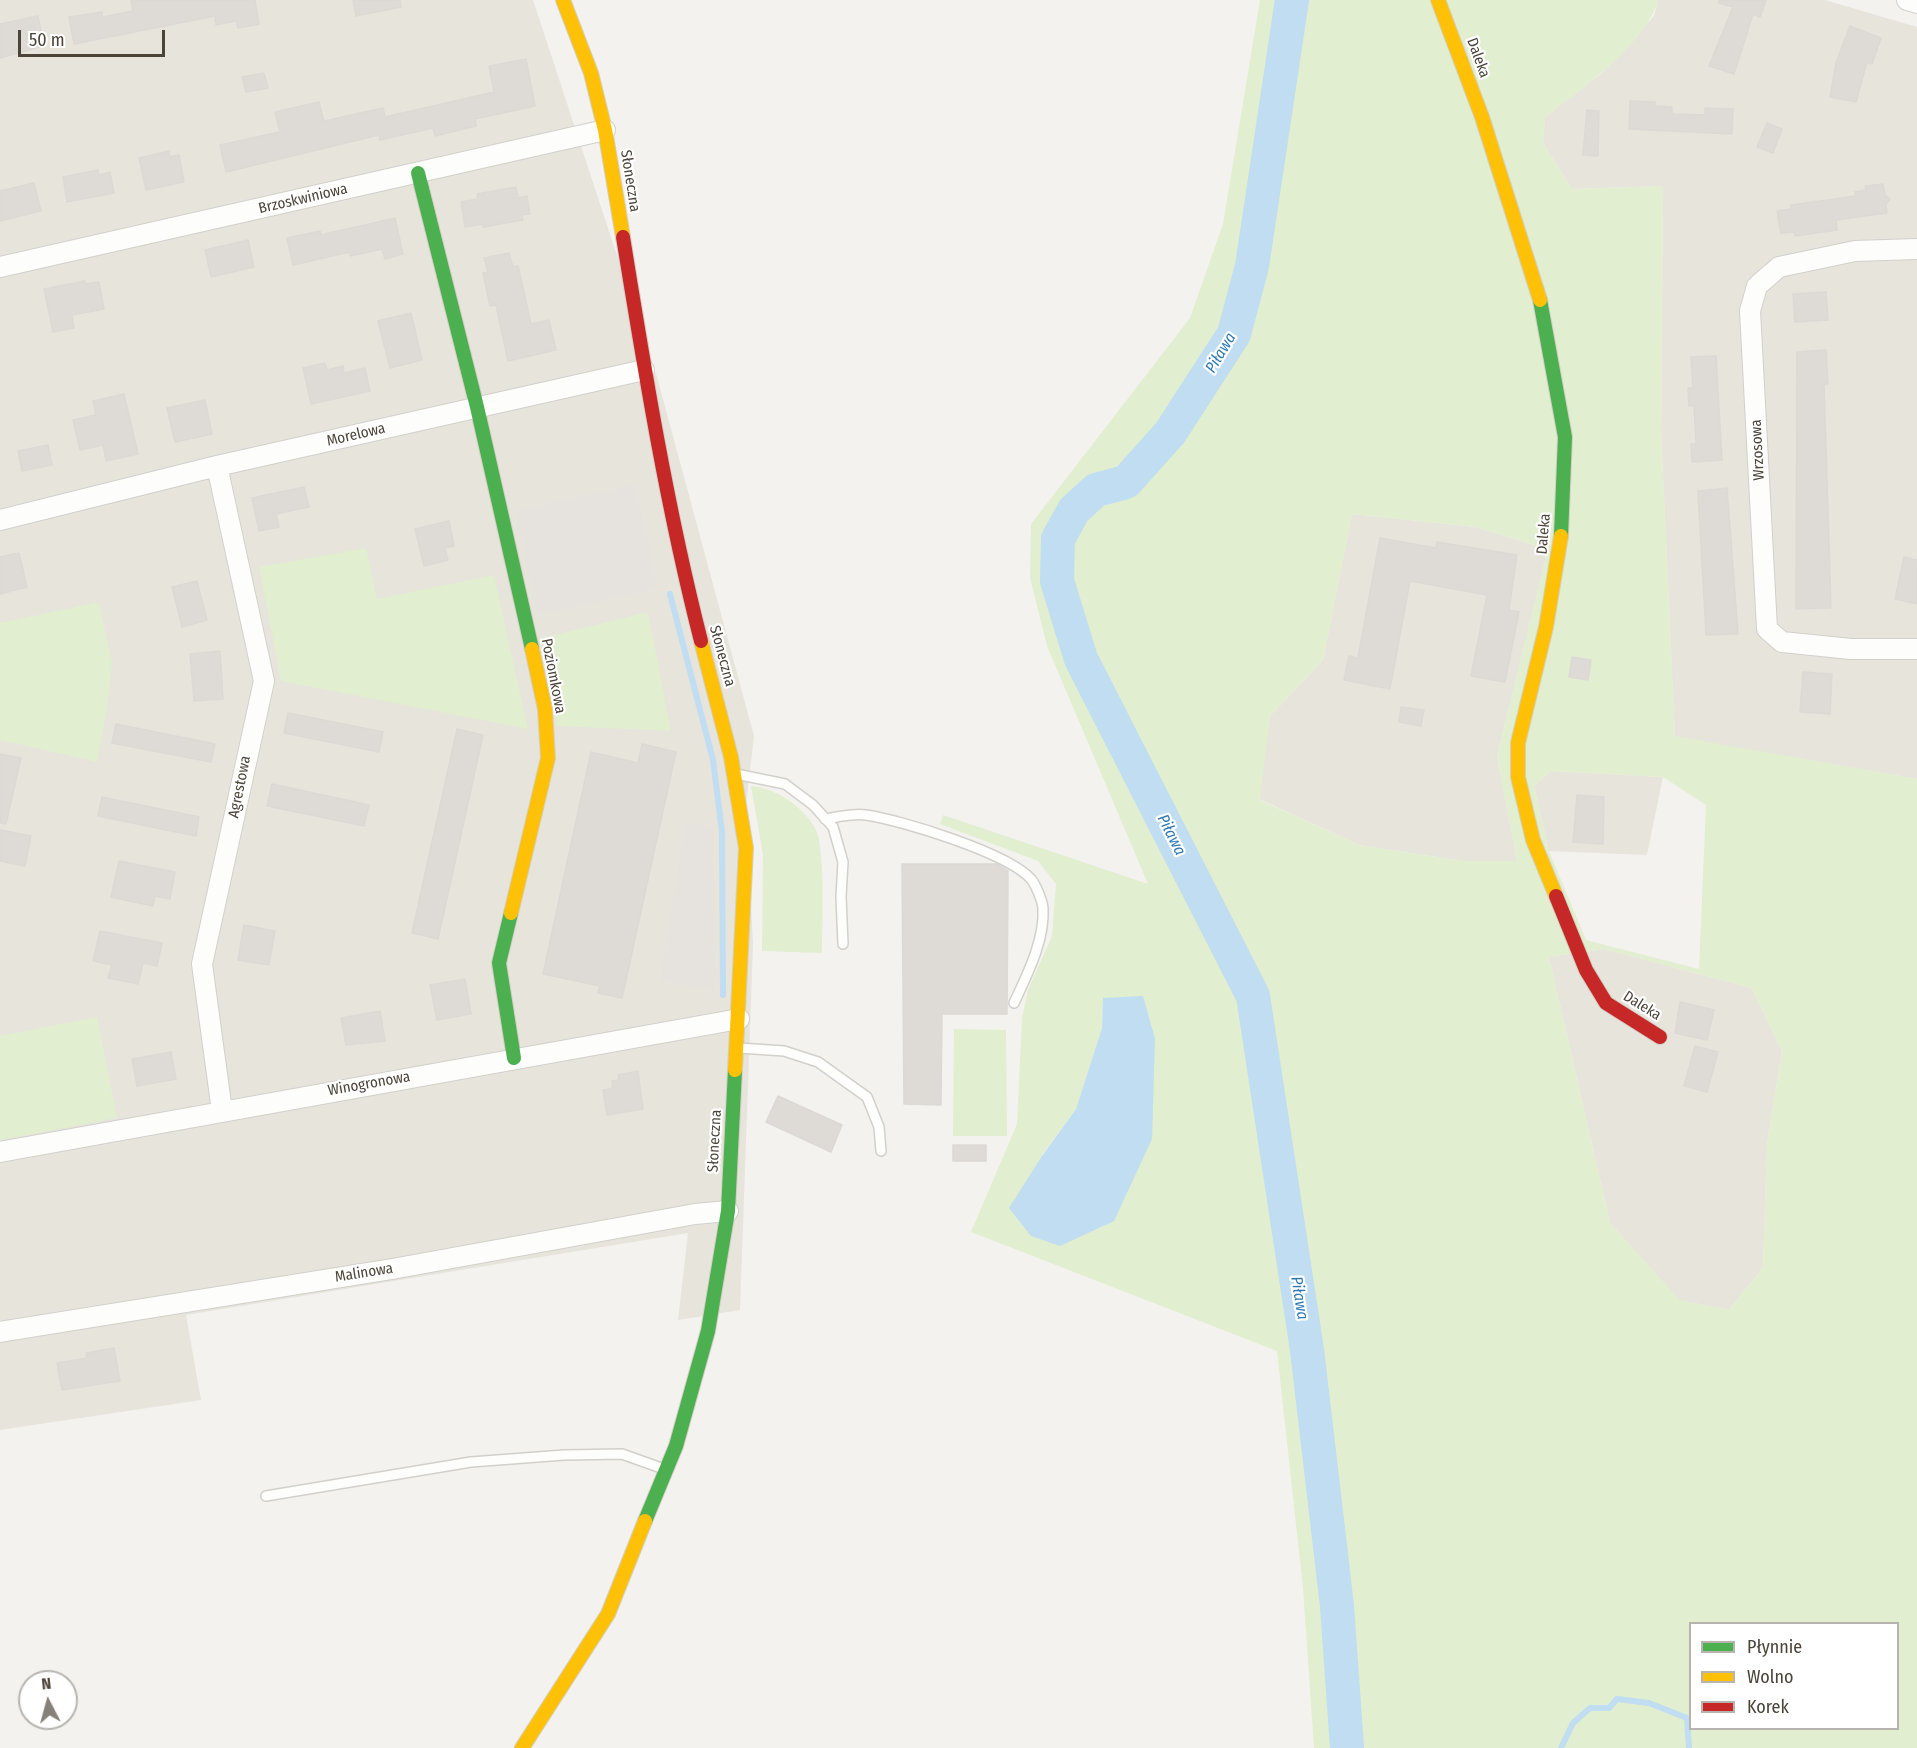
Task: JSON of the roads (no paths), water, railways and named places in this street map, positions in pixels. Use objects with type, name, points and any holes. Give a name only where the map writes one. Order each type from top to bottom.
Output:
[{"type":"street","name":"Słoneczna","points":[[522,1748],[608,1614],[676,1446],[708,1331],[728,1211],[746,848],[734,774],[679,556],[644,370],[605,130],[591,73],[563,0]]},
{"type":"street","name":"Daleka","points":[[1438,0],[1482,117],[1538,288],[1565,437],[1561,544],[1546,627],[1518,743],[1518,777],[1533,840],[1586,970],[1606,1003],[1660,1037]]},
{"type":"street","points":[[1907,0],[1917,3]]},
{"type":"street","name":"Brzoskwiniowa","points":[[0,267],[605,130]]},
{"type":"street","points":[[418,173],[477,408]]},
{"type":"street","name":"Wrzosowa","points":[[1917,249],[1855,251],[1779,267],[1757,286],[1750,311],[1767,629],[1782,642],[1851,649],[1917,650]]},
{"type":"street","name":"Morelowa","points":[[0,520],[217,466],[644,370]]},
{"type":"street","name":"Poziomkowa","points":[[477,408],[545,709],[548,758],[500,963],[514,1058]]},
{"type":"street","name":"Agrestowa","points":[[217,466],[264,681],[202,964],[222,1111]]},
{"type":"street","name":"Winogronowa","points":[[0,1152],[739,1019]]},
{"type":"street","name":"Malinowa","points":[[0,1332],[392,1269],[695,1214],[728,1211]]},
{"type":"lane","points":[[734,774],[785,784],[813,805],[833,827],[843,862],[841,897],[843,944]]},
{"type":"lane","points":[[825,819],[864,814],[896,822],[986,852],[1019,869],[1032,880],[1043,907],[1041,931],[1031,965],[1014,1004]]},
{"type":"lane","points":[[737,1048],[784,1051],[818,1062],[867,1097],[879,1127],[881,1151]]},
{"type":"lane","points":[[266,1496],[471,1462],[552,1456],[622,1454],[666,1470]]},
{"type":"water","points":[[1143,996],[1155,1039],[1152,1139],[1114,1221],[1060,1246],[1031,1236],[1009,1208],[1042,1156],[1076,1109],[1102,1028],[1103,998]]},
{"type":"waterway","name":"Piława","points":[[1292,0],[1252,266],[1234,334],[1170,433],[1126,482],[1096,490],[1074,510],[1058,539],[1057,581],[1081,659],[1253,996],[1307,1350],[1337,1606],[1347,1748]]},
{"type":"waterway","points":[[670,594],[713,760],[722,832],[723,995]]},
{"type":"waterway","points":[[1561,1748],[1573,1723],[1590,1708],[1609,1708],[1617,1699],[1649,1703],[1687,1718],[1689,1748]]}]
